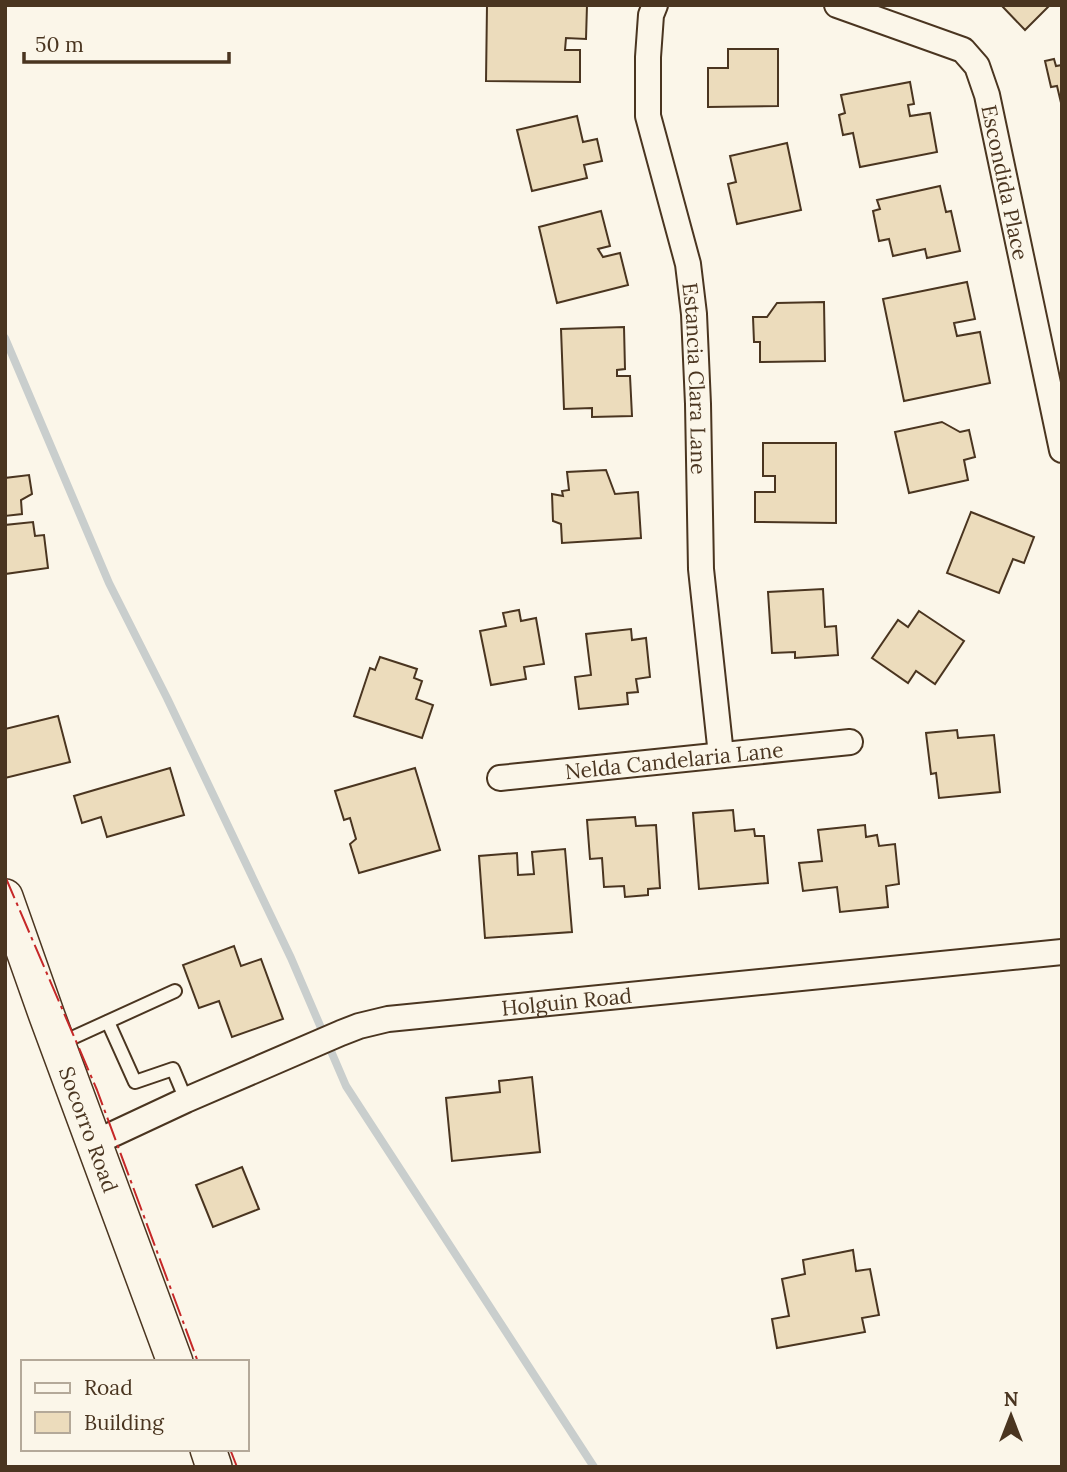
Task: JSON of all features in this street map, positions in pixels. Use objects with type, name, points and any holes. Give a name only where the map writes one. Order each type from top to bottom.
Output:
[{"type":"main road","name":"Socorro Road","points":[[5,897],[174,1360]]},
{"type":"street","name":"Estancia Clara Lane","points":[[655,5],[651,15],[648,57],[648,116],[688,264],[694,314],[701,569],[721,755]]},
{"type":"street","name":"Escondida Place","points":[[837,5],[963,50],[977,66],[987,95],[1062,450]]},
{"type":"street","name":"Nelda Candelaria Lane","points":[[500,778],[850,742]]},
{"type":"street","name":"Holguin Road","points":[[94,1143],[304,1048],[359,1026],[388,1019],[1062,951]]},
{"type":"lane","points":[[57,1045],[175,991]]},
{"type":"lane","points":[[108,1022],[135,1082],[173,1069],[186,1100]]},
{"type":"building","points":[[487,5],[587,5],[586,39],[566,38],[565,50],[580,50],[580,82],[486,81]]},
{"type":"building","points":[[1001,5],[1050,5],[1025,30]]},
{"type":"building","points":[[728,49],[778,49],[778,106],[708,107],[708,68],[728,68]]},
{"type":"building","points":[[1054,59],[1056,66],[1062,65],[1062,107],[1057,86],[1051,87],[1045,61]]},
{"type":"building","points":[[910,82],[914,104],[908,105],[910,116],[930,113],[937,152],[860,167],[853,133],[843,135],[839,115],[845,113],[841,95]]},
{"type":"building","points":[[577,116],[583,142],[597,139],[602,161],[584,165],[587,178],[532,191],[517,130]]},
{"type":"building","points":[[787,143],[801,210],[737,224],[728,184],[736,182],[730,156]]},
{"type":"building","points":[[940,186],[946,212],[951,211],[960,251],[927,258],[925,249],[893,256],[889,239],[879,241],[873,211],[880,209],[877,200]]},
{"type":"building","points":[[601,211],[610,246],[598,249],[603,257],[620,253],[628,285],[557,303],[539,227]]},
{"type":"building","points":[[967,282],[975,319],[954,323],[957,336],[980,332],[990,383],[904,401],[883,299]]},
{"type":"building","points":[[824,302],[825,361],[760,362],[760,342],[754,342],[753,317],[767,317],[777,303]]},
{"type":"building","points":[[624,327],[625,369],[617,370],[617,376],[630,376],[632,416],[592,417],[592,408],[564,409],[561,329]]},
{"type":"building","points":[[942,422],[960,432],[969,430],[975,457],[964,460],[968,480],[909,493],[895,432]]},
{"type":"building","points":[[763,443],[836,443],[836,523],[755,522],[755,492],[775,492],[775,476],[763,476]]},
{"type":"building","points":[[606,470],[615,494],[638,492],[641,538],[562,543],[561,524],[553,521],[552,494],[563,496],[562,491],[569,490],[567,472]]},
{"type":"building","points":[[29,475],[32,494],[21,500],[22,514],[5,516],[5,478]]},
{"type":"building","points":[[971,512],[1034,537],[1024,563],[1013,559],[999,593],[947,573]]},
{"type":"building","points":[[33,522],[35,536],[44,535],[48,568],[5,574],[5,525]]},
{"type":"building","points":[[823,589],[825,627],[836,626],[838,655],[795,658],[795,652],[772,653],[768,592]]},
{"type":"building","points":[[519,610],[521,621],[536,618],[544,664],[524,667],[526,679],[491,685],[480,631],[506,626],[503,613]]},
{"type":"building","points":[[919,611],[964,641],[935,684],[916,671],[908,683],[872,658],[898,620],[908,627]]},
{"type":"building","points":[[631,629],[632,640],[646,638],[650,677],[636,679],[638,692],[627,693],[628,704],[579,709],[575,677],[591,675],[586,634]]},
{"type":"building","points":[[380,657],[417,669],[414,678],[422,681],[416,699],[433,705],[422,738],[354,716],[370,668],[375,670]]},
{"type":"building","points":[[58,716],[70,762],[5,778],[5,729]]},
{"type":"building","points":[[957,730],[958,738],[994,735],[1000,792],[939,798],[936,773],[931,774],[926,733]]},
{"type":"building","points":[[170,768],[184,815],[107,837],[101,817],[82,823],[74,796]]},
{"type":"building","points":[[415,768],[440,850],[359,873],[350,844],[356,839],[350,818],[344,820],[335,791]]},
{"type":"building","points":[[733,810],[735,831],[754,829],[755,836],[764,836],[768,883],[699,889],[693,813]]},
{"type":"building","points":[[635,817],[636,826],[656,825],[660,888],[648,889],[648,895],[625,897],[624,886],[604,887],[602,858],[590,859],[587,820]]},
{"type":"building","points":[[865,825],[866,837],[877,835],[879,846],[895,844],[899,884],[886,886],[888,907],[840,912],[837,887],[803,891],[799,863],[822,861],[818,830]]},
{"type":"building","points":[[565,849],[572,932],[485,938],[479,856],[517,853],[518,875],[534,874],[532,852]]},
{"type":"building","points":[[234,946],[241,966],[261,959],[283,1019],[232,1037],[219,1001],[199,1008],[183,965]]},
{"type":"building","points":[[532,1077],[540,1152],[452,1161],[446,1098],[500,1092],[499,1081]]},
{"type":"building","points":[[242,1167],[259,1209],[213,1227],[196,1185]]},
{"type":"building","points":[[853,1250],[856,1271],[870,1269],[879,1315],[862,1318],[865,1332],[777,1348],[772,1319],[789,1316],[782,1279],[805,1274],[803,1260]]},
{"type":"waterway","points":[[5,338],[109,583],[291,958],[346,1086],[594,1467]]},
{"type":"power","points":[[5,876],[97,1090],[197,1360]]},
{"type":"power","points":[[231,1451],[237,1467]]}]
